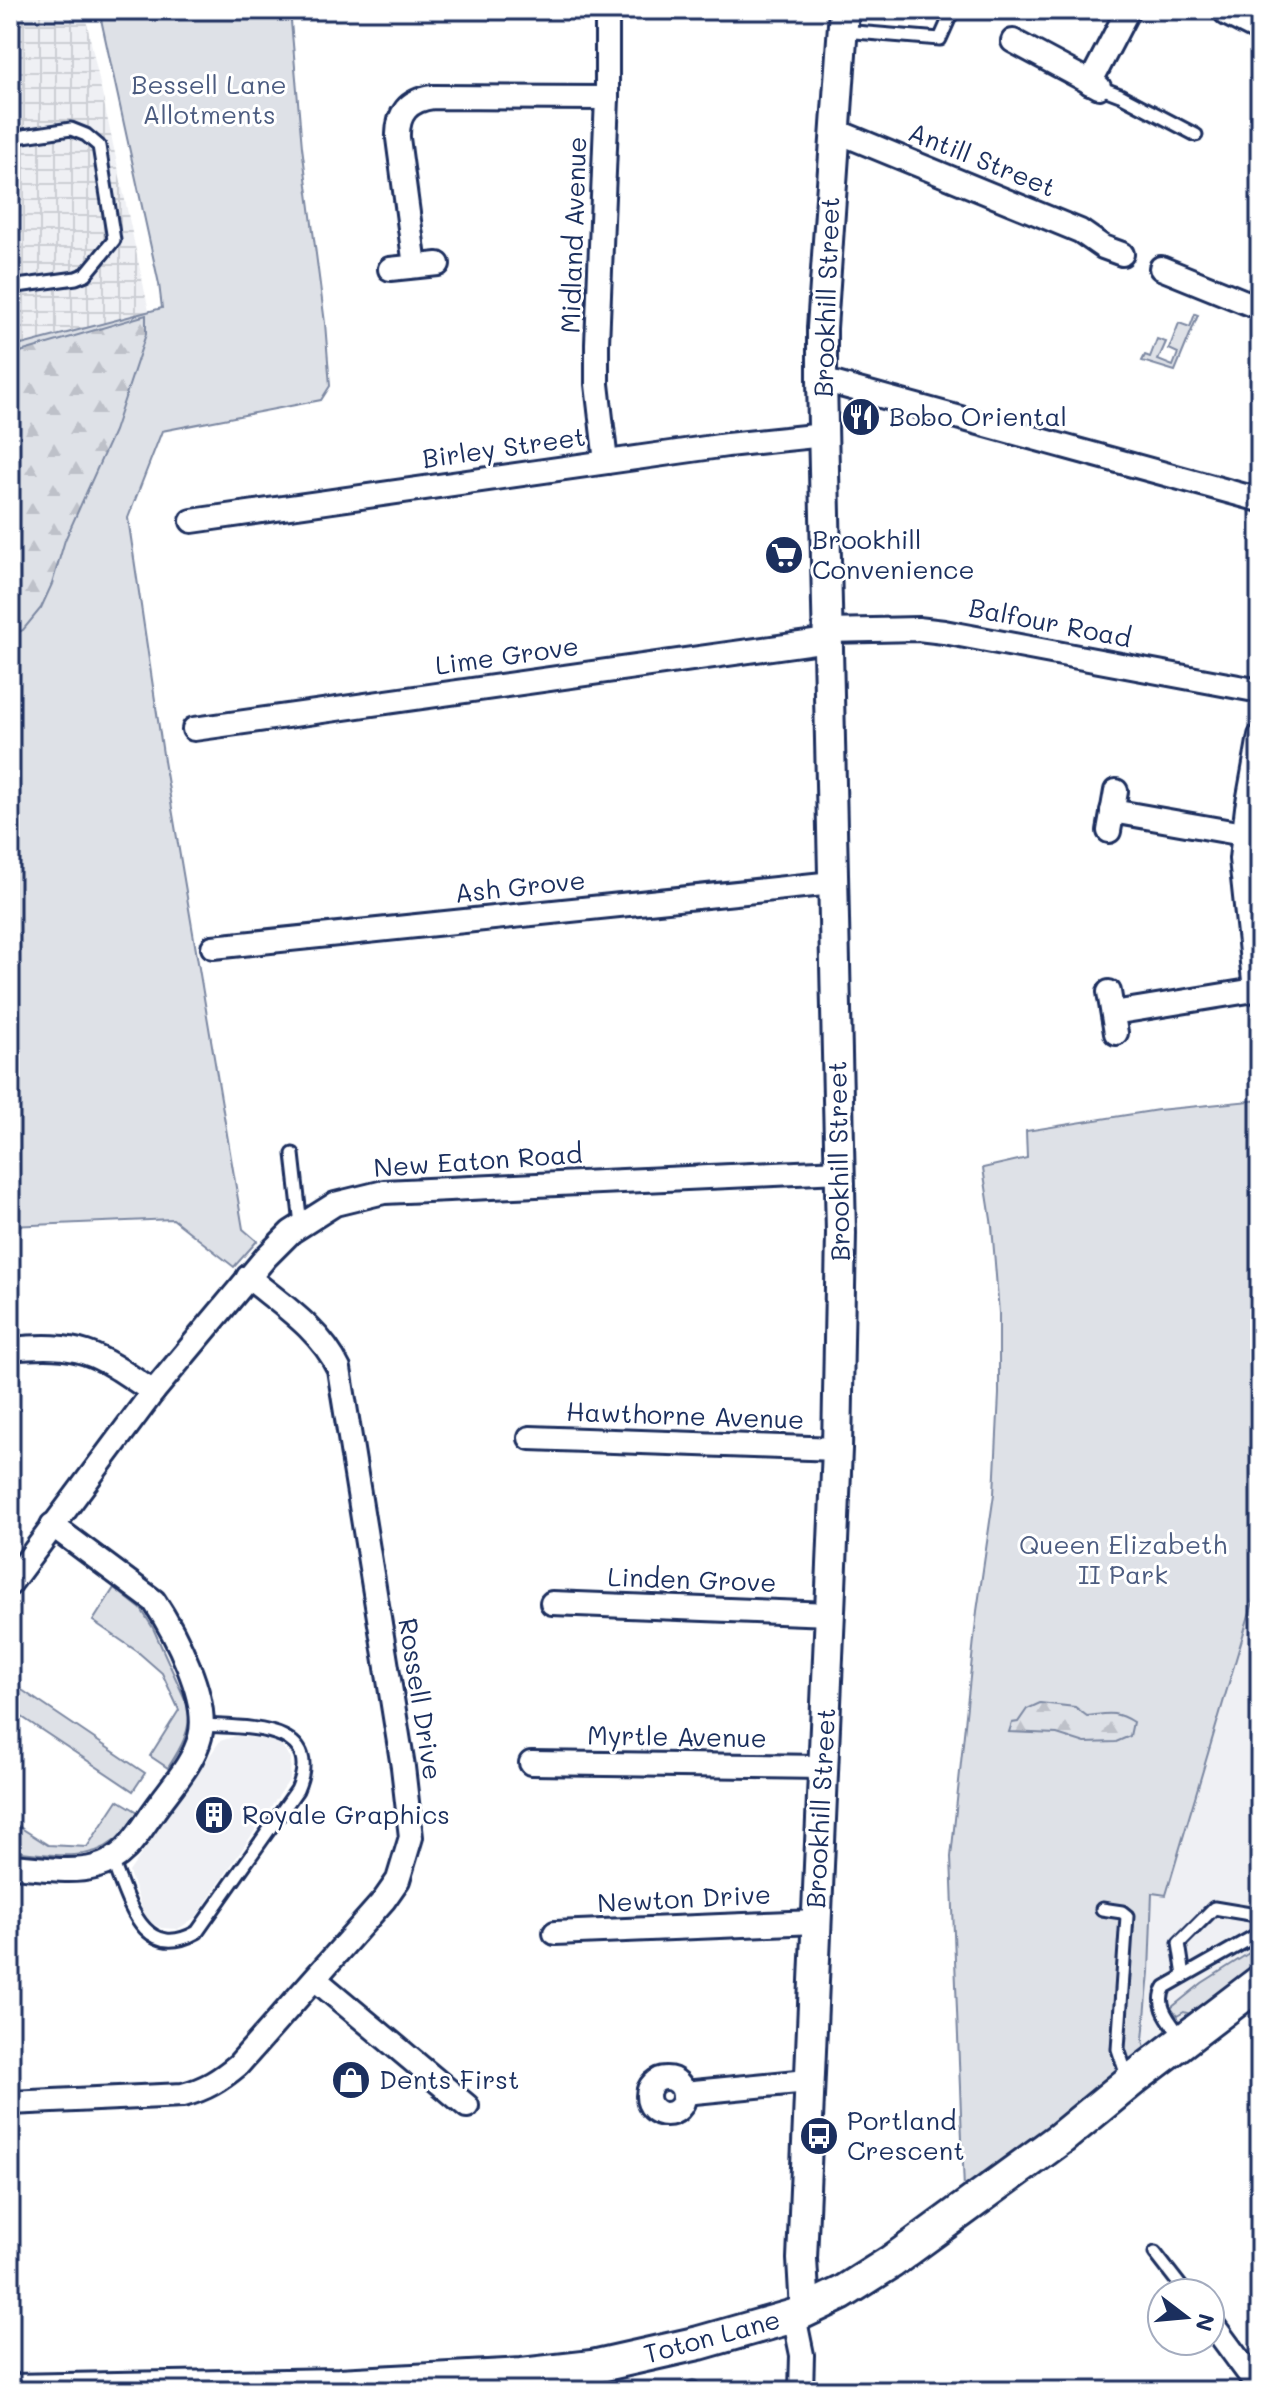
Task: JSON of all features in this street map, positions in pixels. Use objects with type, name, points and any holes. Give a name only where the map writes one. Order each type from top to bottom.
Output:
[{"type":"main road","points":[[1230,10],[1260,25]]},
{"type":"main road","name":"Toton Lane","points":[[10,2391],[523,2383],[699,2343],[800,2314],[842,2293],[891,2262],[1061,2138],[1260,1982]]},
{"type":"street","name":"Midland Avenue","points":[[606,462],[597,384],[597,344],[607,98],[607,10]]},
{"type":"street","points":[[1013,41],[1094,85],[1128,10]]},
{"type":"street","name":"Brookhill Street","points":[[800,2314],[837,1449],[840,1171],[822,328],[844,20]]},
{"type":"street","points":[[390,269],[426,265],[398,138],[400,119],[414,101],[433,97],[607,98]]},
{"type":"street","name":"Antill Street","points":[[836,131],[1080,231],[1107,256]]},
{"type":"street","points":[[1161,268],[1260,308]]},
{"type":"street","points":[[822,380],[1260,500]]},
{"type":"street","name":"Birley Street","points":[[192,521],[606,462],[824,435]]},
{"type":"street","name":"Balfour Road","points":[[827,635],[935,631],[1260,691]]},
{"type":"street","name":"Lime Grove","points":[[194,729],[827,635]]},
{"type":"street","points":[[1113,1013],[1258,990],[1252,891],[1241,859],[1260,736]]},
{"type":"street","points":[[1112,811],[1243,834]]},
{"type":"street","name":"Ash Grove","points":[[213,947],[833,883]]},
{"type":"street","name":"New Eaton Road","points":[[10,1584],[153,1392],[248,1277],[291,1232],[335,1204],[384,1192],[840,1171]]},
{"type":"street","name":"Rossell Drive","points":[[10,2103],[183,2095],[205,2089],[238,2065],[384,1900],[398,1880],[411,1837],[401,1752],[339,1369],[327,1346],[313,1331],[248,1277]]},
{"type":"street","points":[[10,1349],[52,1347],[87,1351],[103,1358],[153,1392]]},
{"type":"street","name":"Hawthorne Avenue","points":[[530,1438],[837,1449]]},
{"type":"street","points":[[10,1866],[75,1870],[112,1860],[136,1837],[194,1753],[202,1725],[195,1683],[164,1615],[154,1601],[52,1525]]},
{"type":"street","name":"Linden Grove","points":[[552,1603],[830,1614]]},
{"type":"street","name":"Myrtle Avenue","points":[[531,1763],[822,1767]]},
{"type":"street","name":"Newton Drive","points":[[555,1933],[815,1922]]},
{"type":"street","points":[[315,1979],[467,2106]]},
{"type":"street","points":[[684,2093],[808,2081]]},
{"type":"street","points":[[800,2314],[801,2391]]},
{"type":"street","points":[[1226,2343],[1260,2389]]},
{"type":"lane","points":[[844,20],[940,39],[953,10]]},
{"type":"lane","points":[[1094,85],[1120,95],[1196,135]]},
{"type":"lane","points":[[10,138],[71,129],[86,135],[99,146],[114,240],[86,274],[10,287]]},
{"type":"lane","points":[[293,1154],[301,1225]]},
{"type":"lane","points":[[112,1860],[145,1930],[161,1940],[181,1940],[197,1932],[297,1790],[302,1778],[302,1761],[293,1742],[285,1736],[255,1728],[202,1725]]},
{"type":"lane","points":[[1184,1976],[1179,1943],[1214,1908],[1250,1914]]},
{"type":"lane","points":[[1102,1909],[1122,1912],[1127,1916],[1118,2049],[1124,2067],[1133,2079]]},
{"type":"lane","points":[[1183,2041],[1161,2006],[1160,1998],[1165,1987],[1260,1933]]},
{"type":"lane","points":[[1155,2253],[1174,2277]]},
{"type":"shaded area","points":[[10,10],[84,10],[149,311],[10,348]]},
{"type":"shaded area","points":[[1260,1578],[1260,1946],[1202,1983],[1172,2007],[1177,2016],[1184,2012],[1193,2015],[1146,2052],[1143,2040],[1152,1892],[1166,1895]]},
{"type":"shaded area","points":[[236,1736],[280,1744],[291,1758],[290,1779],[196,1917],[178,1929],[161,1928],[150,1922],[142,1909],[129,1872],[220,1741]]},
{"type":"green space","name":"Bessell Lane Allotments","points":[[99,10],[290,10],[302,147],[325,323],[330,386],[321,400],[162,431],[128,518],[164,761],[243,1229],[257,1241],[234,1267],[173,1219],[10,1226],[10,348],[162,308]]},
{"type":"green space","points":[[1195,314],[1198,315],[1175,371],[1142,361],[1145,355],[1150,357],[1157,339],[1166,342],[1158,360],[1173,366],[1178,353],[1169,349],[1179,323],[1190,327]]},
{"type":"green space","points":[[146,315],[146,334],[114,431],[65,540],[52,584],[41,608],[23,630],[10,636],[10,355]]},
{"type":"green space","name":"Queen Elizabeth II Park","points":[[1260,1100],[1260,1578],[1166,1895],[1152,1893],[1143,2040],[1146,2052],[964,2190],[951,1857],[977,1611],[994,1494],[999,1394],[999,1313],[992,1226],[983,1168],[1027,1158],[1026,1131],[1158,1110]]},
{"type":"green space","points":[[114,1588],[141,1609],[153,1628],[189,1708],[186,1733],[168,1768],[150,1756],[179,1710],[162,1673],[93,1621]]},
{"type":"green space","points":[[10,1682],[145,1773],[133,1791],[10,1709]]},
{"type":"green space","points":[[1040,1703],[1075,1707],[1087,1716],[1120,1716],[1133,1722],[1130,1736],[1116,1742],[1085,1743],[1057,1734],[1009,1732],[1012,1723],[1018,1722],[1027,1709]]},
{"type":"green space","points":[[118,1800],[138,1812],[121,1835],[103,1848],[77,1855],[10,1851],[10,1821],[48,1845],[87,1847]]},
{"type":"green space","points":[[1260,1946],[1260,1961],[1193,2015],[1184,2012],[1177,2016],[1171,2008],[1202,1983]]},
{"type":"place","name":"Bobo Oriental","points":[[861,417]]},
{"type":"place","name":"Brookhill Convenience","points":[[784,555]]},
{"type":"place","name":"Royale Graphics","points":[[214,1815]]},
{"type":"place","name":"Dents First","points":[[351,2080]]},
{"type":"place","name":"Portland Crescent","points":[[819,2136]]}]
